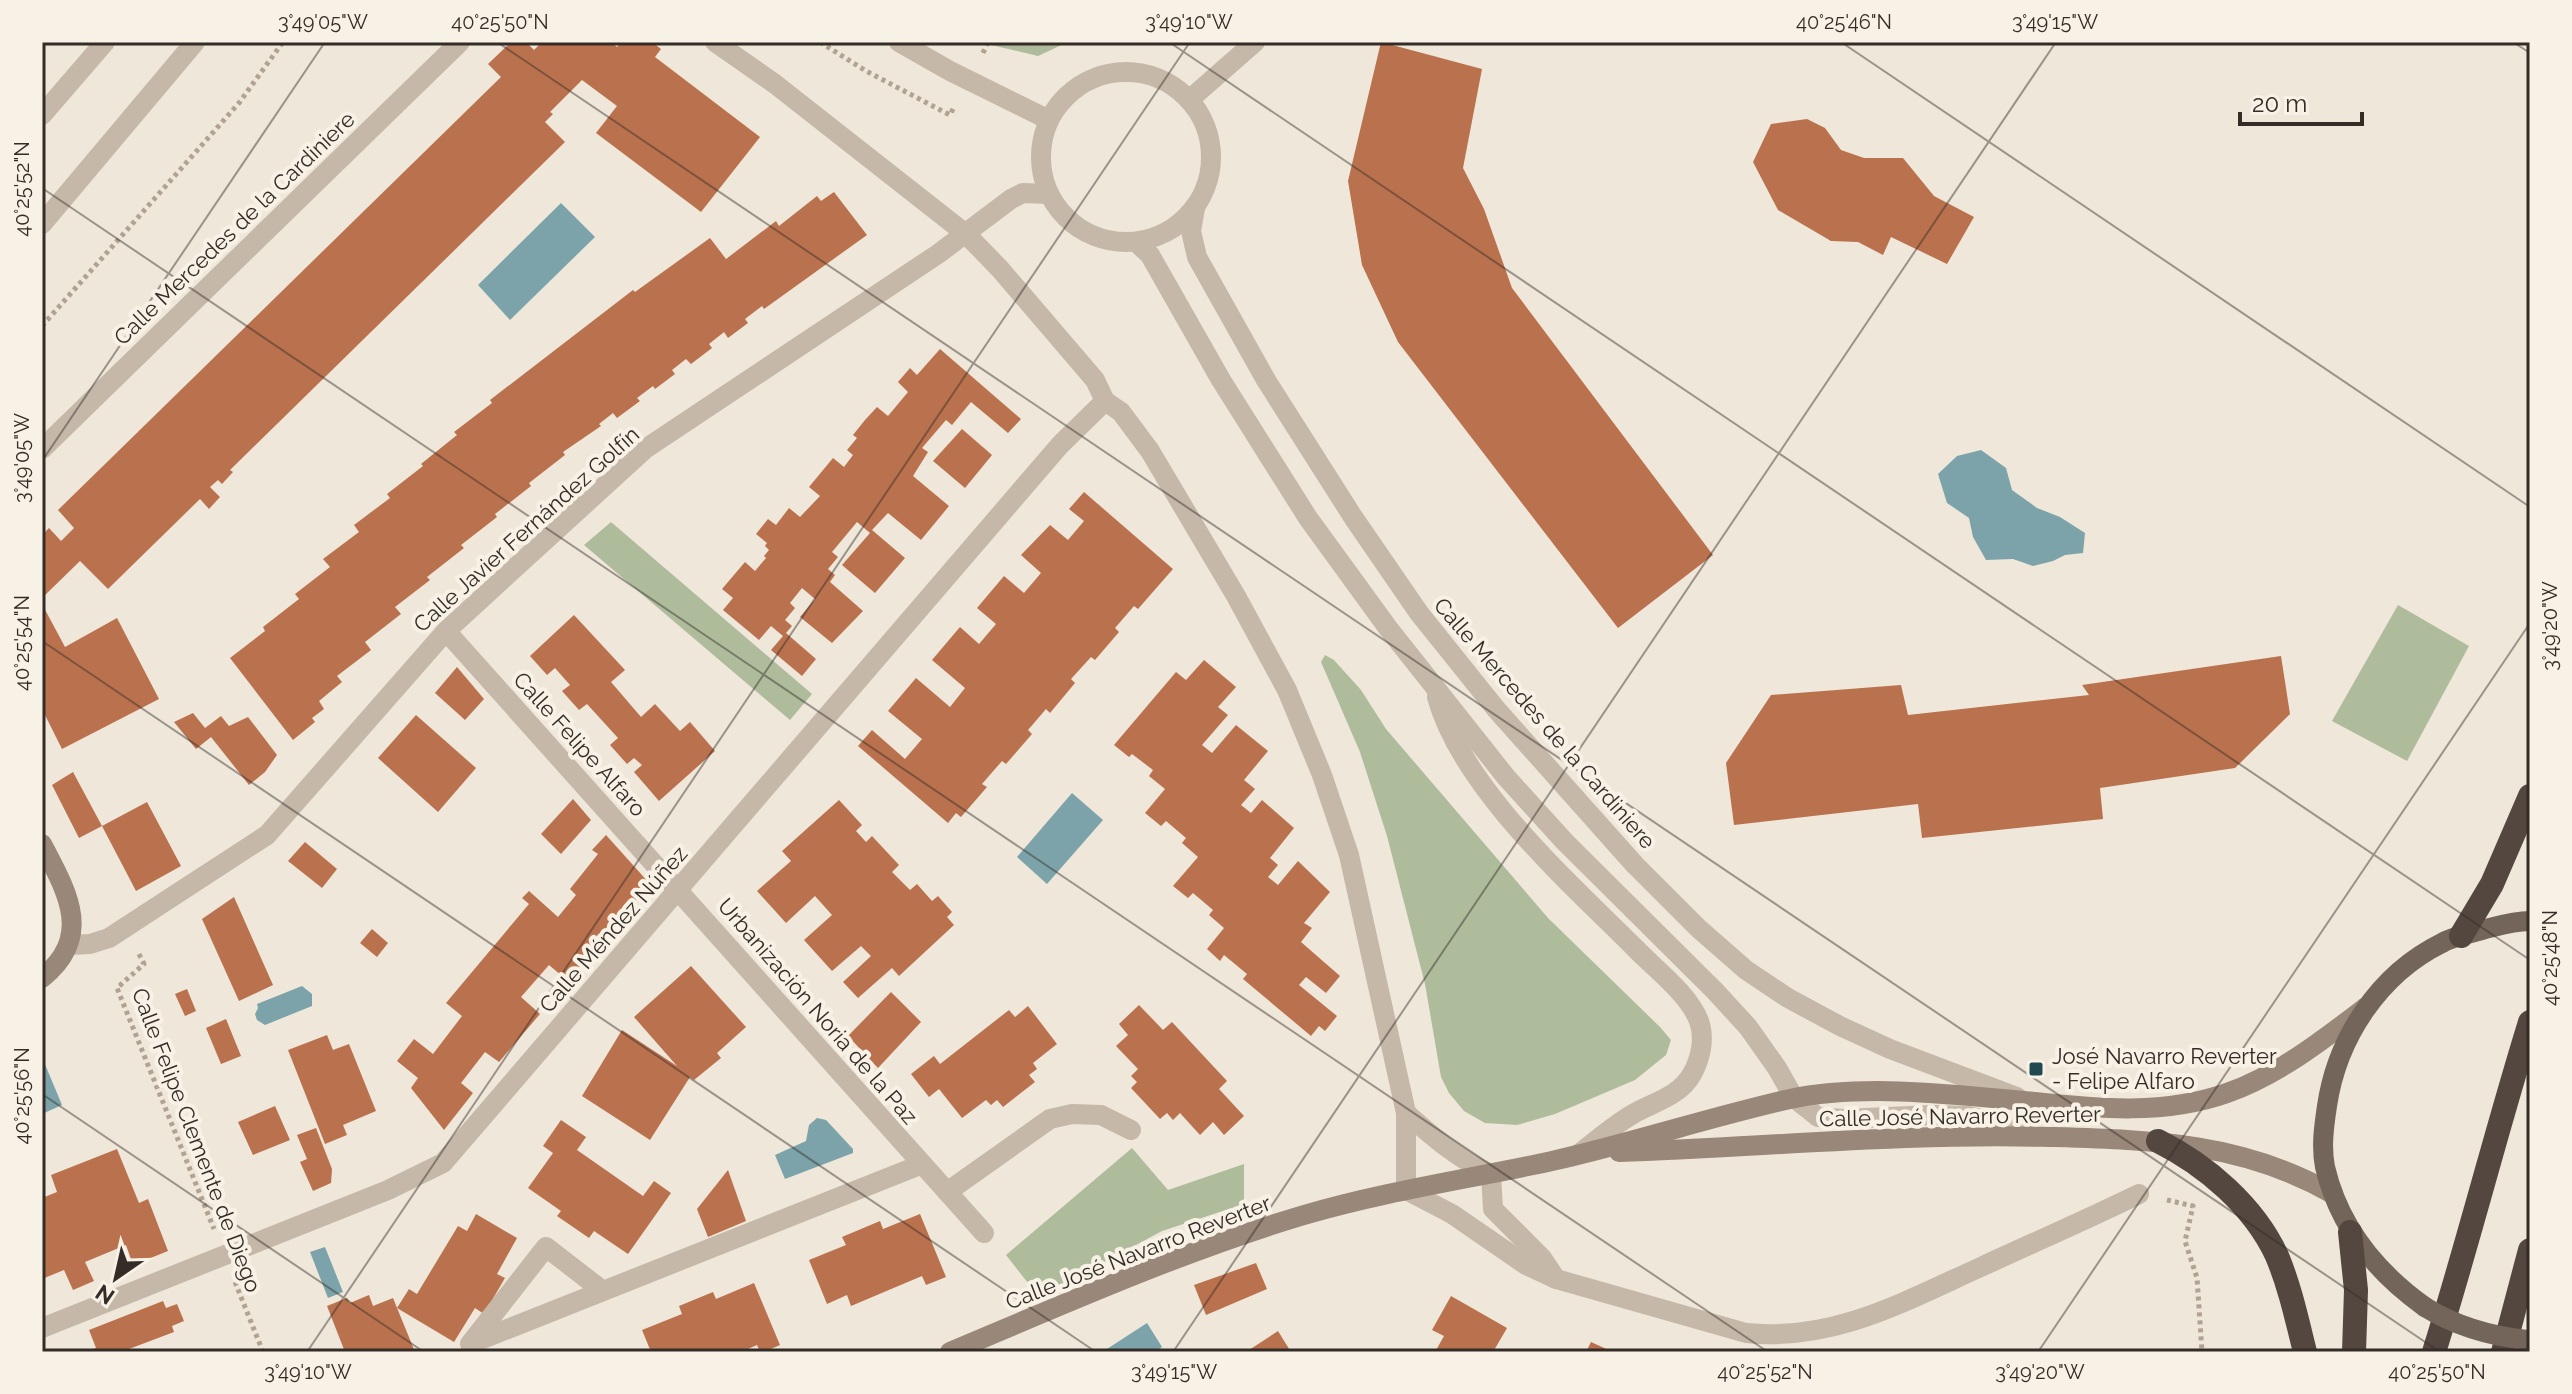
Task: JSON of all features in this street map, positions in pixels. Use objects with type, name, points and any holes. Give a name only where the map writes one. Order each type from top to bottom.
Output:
[{"type":"highway","points":[[2461,936],[2492,884],[2530,796]]},
{"type":"highway","points":[[2434,1352],[2530,1022]]},
{"type":"highway","points":[[2158,1141],[2187,1156],[2217,1180],[2250,1215],[2276,1254],[2305,1352]]},
{"type":"highway","points":[[2350,1232],[2356,1290],[2354,1352]]},
{"type":"highway","points":[[2503,1352],[2530,1250]]},
{"type":"main road","points":[[42,844],[65,888],[72,911],[69,945],[61,959],[42,978]]},
{"type":"main road","points":[[2529,1340],[2475,1331],[2447,1320],[2393,1284],[2350,1232],[2333,1194],[2323,1144],[2330,1088],[2340,1055],[2366,1007],[2386,984],[2414,960],[2443,942],[2516,921],[2530,921]]},
{"type":"main road","name":"Calle José Navarro Reverter","points":[[950,1352],[1157,1266],[1307,1214],[1579,1154],[1794,1098],[1903,1093],[2128,1109],[2198,1102],[2229,1093],[2268,1075],[2321,1042],[2366,1007]]},
{"type":"main road","name":"Calle José Navarro Reverter","points":[[1579,1154],[1918,1136],[2158,1141],[2206,1147],[2274,1166],[2333,1194]]},
{"type":"street","points":[[42,115],[105,42]]},
{"type":"street","points":[[42,224],[195,42]]},
{"type":"street","name":"Calle Mercedes de la Cardiniere","points":[[42,449],[460,42]]},
{"type":"street","points":[[715,42],[775,84],[966,234],[1095,380],[1105,401],[1121,412],[1150,451],[1236,596],[1287,690],[1322,775],[1349,855],[1406,1113],[1406,1190],[1452,1214],[1526,1265],[1556,1279],[1746,1333],[1796,1334],[1835,1328],[1884,1311],[2139,1194]]},
{"type":"street","points":[[899,42],[1049,120]]},
{"type":"street","points":[[1189,100],[1255,42]]},
{"type":"street","points":[[1136,72],[1156,77],[1189,100],[1201,116],[1208,134],[1210,172],[1205,191],[1195,208],[1169,231],[1136,242],[1101,239],[1084,232],[1058,209],[1043,178],[1040,161],[1041,145],[1049,120],[1062,99],[1096,76],[1136,72]]},
{"type":"street","name":"Calle Javier Fernández Golfín","points":[[69,945],[90,944],[109,938],[267,835],[446,631],[645,449],[966,234],[994,211],[1023,193],[1049,194]]},
{"type":"street","name":"Calle Mercedes de la Cardiniere","points":[[1195,208],[1191,231],[1197,257],[1266,380],[1353,517],[1438,637],[1496,709],[1635,865],[1717,945],[1746,970],[1788,998],[1890,1049],[2032,1102]]},
{"type":"street","points":[[1136,242],[1150,255],[1221,380],[1308,518],[1433,686],[1506,777],[1565,842],[1748,1027],[1794,1098],[1818,1117],[1968,1116],[2007,1124],[2036,1137]]},
{"type":"street","name":"Calle Méndez Núñez","points":[[42,1328],[388,1190],[443,1163],[1060,445],[1105,401]]},
{"type":"street","name":"Calle Felipe Alfaro","points":[[446,631],[679,889]]},
{"type":"street","points":[[1433,686],[1443,719],[1460,752],[1486,790],[1582,896],[1683,997],[1699,1020],[1703,1041],[1693,1072],[1681,1090],[1634,1113],[1579,1154]]},
{"type":"street","name":"Urbanización Noria de la Paz","points":[[679,889],[920,1165],[984,1233]]},
{"type":"street","points":[[1406,1113],[1447,1148],[1491,1174],[1493,1209],[1542,1258],[1556,1279]]},
{"type":"street","points":[[947,1192],[1050,1119],[1072,1114],[1101,1115],[1131,1130]]},
{"type":"street","points":[[603,1291],[546,1247],[470,1344],[920,1165]]},
{"type":"path","points":[[42,326],[239,103],[283,42]]},
{"type":"path","name":"Calle Felipe Clemente de Diego","points":[[136,949],[144,964],[117,988],[263,1352]]},
{"type":"path","points":[[2193,1206],[2185,1241],[2197,1278],[2202,1352]]},
{"type":"green space","points":[[978,42],[1068,42],[1038,56]]},
{"type":"green space","points":[[611,522],[812,694],[790,720],[584,545]]},
{"type":"green space","points":[[2398,605],[2469,646],[2407,761],[2332,721]]},
{"type":"green space","points":[[1325,655],[1334,660],[1361,690],[1386,729],[1548,918],[1671,1040],[1666,1055],[1635,1080],[1555,1114],[1517,1125],[1485,1123],[1464,1111],[1449,1093],[1441,1077],[1425,984],[1387,836],[1360,752],[1321,662]]},
{"type":"green space","points":[[1132,1148],[1168,1190],[1244,1164],[1244,1204],[1162,1231],[1039,1297],[1006,1255]]},
{"type":"water","points":[[561,203],[595,237],[510,320],[478,285]]},
{"type":"water","points":[[1981,450],[2006,468],[2012,490],[2037,508],[2060,517],[2085,533],[2083,553],[2065,555],[2033,566],[2013,559],[1986,560],[1973,537],[1969,518],[1947,503],[1938,474],[1957,456]]},
{"type":"water","points":[[1072,793],[1103,820],[1047,884],[1017,857]]},
{"type":"water","points":[[302,986],[312,994],[312,1006],[265,1025],[257,1020],[257,1004]]},
{"type":"water","points":[[42,1063],[62,1105],[42,1114]]},
{"type":"water","points":[[817,1118],[826,1120],[853,1149],[853,1153],[785,1179],[775,1155],[806,1141],[809,1125]]},
{"type":"water","points":[[325,1247],[343,1292],[328,1298],[310,1252]]},
{"type":"water","points":[[1147,1323],[1162,1347],[1154,1352],[1109,1352],[1107,1349]]},
{"type":"building","points":[[511,42],[526,42],[534,50],[542,42],[611,42],[617,47],[621,42],[652,42],[661,49],[655,57],[760,137],[701,212],[596,133],[617,106],[582,80],[550,112],[553,114],[545,122],[565,142],[230,470],[233,472],[222,484],[218,480],[210,487],[220,497],[209,509],[200,499],[108,589],[80,561],[42,598],[42,535],[49,528],[61,541],[74,528],[58,510],[501,77],[488,64]]},
{"type":"building","points":[[1381,42],[1482,69],[1463,168],[1484,209],[1512,288],[1713,555],[1618,628],[1398,342],[1362,265],[1348,181]]},
{"type":"building","points":[[1807,119],[1825,128],[1841,150],[1864,158],[1903,158],[1934,196],[1974,217],[1947,264],[1891,237],[1883,255],[1858,242],[1831,241],[1778,210],[1753,162],[1771,124]]},
{"type":"building","points":[[834,192],[867,235],[764,309],[762,306],[745,319],[748,323],[728,338],[724,332],[709,344],[712,348],[691,364],[686,359],[672,370],[675,374],[637,398],[640,401],[617,418],[613,413],[599,424],[601,426],[563,452],[565,455],[529,483],[531,486],[495,514],[497,517],[461,545],[464,548],[427,577],[430,580],[395,607],[401,614],[365,642],[371,650],[337,676],[342,682],[319,701],[324,709],[312,718],[315,722],[293,740],[230,658],[299,599],[295,594],[330,567],[323,559],[359,532],[354,525],[390,498],[387,494],[457,435],[454,432],[492,403],[490,400],[633,290],[635,292],[710,238],[726,259],[776,221],[779,226],[817,196],[821,201]]},
{"type":"building","points":[[940,349],[1021,419],[1008,433],[971,402],[952,425],[946,420],[922,448],[928,452],[913,476],[949,506],[921,540],[888,513],[872,530],[905,558],[875,593],[842,565],[870,533],[857,522],[832,552],[838,557],[828,569],[835,575],[830,582],[863,611],[832,643],[800,617],[815,599],[802,588],[790,603],[795,608],[785,620],[792,626],[786,633],[816,659],[802,676],[771,650],[783,636],[771,626],[759,640],[723,610],[733,598],[722,589],[745,562],[755,571],[766,558],[764,556],[769,550],[765,546],[767,543],[756,534],[768,519],[776,525],[789,508],[800,517],[820,496],[809,487],[833,458],[844,467],[853,455],[847,450],[857,438],[853,435],[865,420],[877,407],[888,416],[908,392],[898,382],[910,368],[917,375]]},
{"type":"building","points":[[962,429],[992,455],[965,488],[933,461]]},
{"type":"building","points":[[1084,492],[1173,569],[1138,609],[1134,606],[1115,628],[1119,632],[1095,660],[1091,657],[1071,679],[1075,683],[1050,713],[1046,709],[1028,730],[1032,734],[1006,764],[1002,761],[982,784],[987,787],[961,817],[956,813],[948,823],[858,746],[872,730],[905,759],[922,739],[888,711],[916,678],[950,707],[965,688],[932,660],[960,627],[979,644],[996,624],[977,608],[1004,576],[1024,593],[1041,573],[1021,555],[1050,525],[1068,540],[1084,521],[1069,509]]},
{"type":"building","points":[[42,604],[65,647],[117,618],[159,699],[62,749],[42,709]]},
{"type":"building","points":[[574,615],[625,670],[611,682],[641,717],[655,704],[680,731],[690,722],[715,751],[659,801],[634,772],[642,765],[634,758],[627,764],[610,745],[618,738],[587,704],[579,710],[562,691],[570,685],[555,668],[547,675],[530,656]]},
{"type":"building","points":[[2281,656],[2290,714],[2235,768],[2100,788],[2103,819],[1922,838],[1918,804],[1734,825],[1726,763],[1771,695],[1901,685],[1908,715],[2089,695],[2082,685]]},
{"type":"building","points":[[1204,660],[1236,687],[1218,707],[1228,715],[1202,745],[1212,753],[1236,725],[1268,751],[1244,780],[1255,789],[1241,805],[1251,813],[1262,800],[1294,828],[1270,858],[1278,865],[1268,877],[1278,885],[1298,861],[1330,892],[1304,923],[1312,928],[1301,942],[1340,976],[1326,993],[1306,977],[1299,985],[1337,1016],[1325,1031],[1319,1026],[1311,1036],[1243,979],[1247,974],[1224,955],[1220,961],[1207,949],[1224,928],[1209,915],[1213,910],[1193,893],[1188,898],[1173,886],[1198,857],[1182,843],[1186,838],[1166,821],[1161,826],[1145,813],[1165,789],[1149,776],[1153,770],[1114,745],[1176,672],[1186,680]]},
{"type":"building","points":[[457,667],[484,699],[465,720],[435,693]]},
{"type":"building","points":[[193,713],[205,728],[221,716],[229,726],[248,717],[277,755],[265,772],[249,785],[211,737],[196,749],[174,722]]},
{"type":"building","points":[[416,715],[476,768],[438,812],[378,758]]},
{"type":"building","points":[[73,772],[102,826],[79,838],[52,785]]},
{"type":"building","points":[[573,799],[591,820],[561,854],[541,834]]},
{"type":"building","points":[[839,800],[862,825],[856,831],[866,842],[872,836],[899,865],[892,872],[910,890],[917,884],[932,901],[938,896],[952,912],[947,917],[954,925],[899,976],[892,968],[858,998],[843,982],[871,956],[861,946],[832,971],[804,940],[832,915],[815,896],[786,923],[757,891],[791,861],[782,851]]},
{"type":"building","points":[[147,802],[181,866],[136,891],[102,826]]},
{"type":"building","points":[[606,835],[650,884],[568,981],[549,965],[521,997],[540,1014],[499,1062],[485,1052],[461,1083],[473,1093],[444,1130],[411,1088],[418,1078],[397,1061],[414,1039],[433,1054],[462,1016],[446,1003],[529,904],[522,898],[529,891],[558,917],[576,895],[570,889],[598,854],[592,850]]},
{"type":"building","points":[[305,842],[337,869],[322,888],[288,861]]},
{"type":"building","points":[[234,897],[273,985],[239,1001],[202,919]]},
{"type":"building","points":[[372,929],[388,943],[377,957],[360,943]]},
{"type":"building","points":[[691,966],[746,1027],[717,1053],[721,1058],[694,1080],[690,1077],[650,1140],[582,1096],[622,1030],[677,1066],[634,1017]]},
{"type":"building","points":[[187,989],[196,1011],[185,1016],[175,994]]},
{"type":"building","points":[[891,992],[921,1022],[878,1068],[848,1036]]},
{"type":"building","points":[[1139,1005],[1163,1030],[1172,1022],[1227,1081],[1219,1089],[1244,1116],[1224,1135],[1213,1122],[1200,1135],[1180,1113],[1173,1120],[1167,1113],[1160,1119],[1131,1088],[1137,1082],[1131,1076],[1138,1069],[1116,1046],[1128,1035],[1119,1024]]},
{"type":"building","points":[[1028,1006],[1057,1044],[1033,1063],[1037,1069],[1029,1075],[1035,1082],[1003,1107],[997,1100],[991,1105],[986,1100],[962,1118],[939,1089],[929,1097],[911,1074],[934,1056],[940,1064],[1009,1010],[1015,1017]]},
{"type":"building","points":[[226,1019],[241,1056],[221,1064],[206,1028]]},
{"type":"building","points":[[327,1035],[333,1050],[349,1044],[376,1111],[343,1125],[347,1135],[325,1144],[288,1050]]},
{"type":"building","points":[[275,1106],[290,1140],[253,1155],[238,1122]]},
{"type":"building","points":[[561,1120],[586,1137],[577,1150],[643,1196],[654,1181],[671,1193],[628,1254],[594,1231],[589,1238],[557,1216],[561,1211],[528,1188],[553,1153],[543,1146]]},
{"type":"building","points":[[316,1128],[332,1169],[331,1183],[313,1191],[300,1162],[307,1159],[297,1135]]},
{"type":"building","points":[[117,1149],[139,1203],[148,1199],[168,1251],[133,1265],[126,1245],[85,1262],[94,1281],[73,1290],[64,1270],[42,1279],[42,1198],[57,1192],[51,1175]]},
{"type":"building","points":[[728,1170],[746,1221],[708,1237],[697,1209]]},
{"type":"building","points":[[476,1214],[517,1238],[497,1274],[505,1278],[484,1314],[475,1308],[454,1342],[397,1308],[409,1289],[417,1294],[458,1226],[467,1231]]},
{"type":"building","points":[[920,1214],[946,1277],[926,1285],[922,1276],[851,1306],[847,1295],[827,1304],[809,1260],[846,1245],[842,1237],[880,1221],[883,1229]]},
{"type":"building","points":[[1256,1263],[1267,1289],[1206,1315],[1194,1285]]},
{"type":"building","points":[[754,1283],[780,1345],[764,1352],[760,1352],[757,1345],[741,1352],[651,1352],[642,1330],[682,1314],[679,1306],[713,1292],[716,1299]]},
{"type":"building","points":[[369,1295],[373,1306],[393,1298],[415,1352],[345,1352],[327,1306],[347,1298],[350,1303]]},
{"type":"building","points":[[1451,1296],[1507,1328],[1493,1352],[1435,1352],[1444,1336],[1432,1330]]},
{"type":"building","points":[[163,1301],[166,1308],[177,1304],[184,1321],[172,1326],[174,1332],[121,1352],[86,1352],[96,1348],[89,1330]]},
{"type":"building","points":[[1278,1331],[1291,1352],[1246,1352]]},
{"type":"building","points":[[1591,1342],[1613,1352],[1586,1352]]},
{"type":"place","name":"José Navarro Reverter - Felipe Alfaro","points":[[2036,1069]]}]
